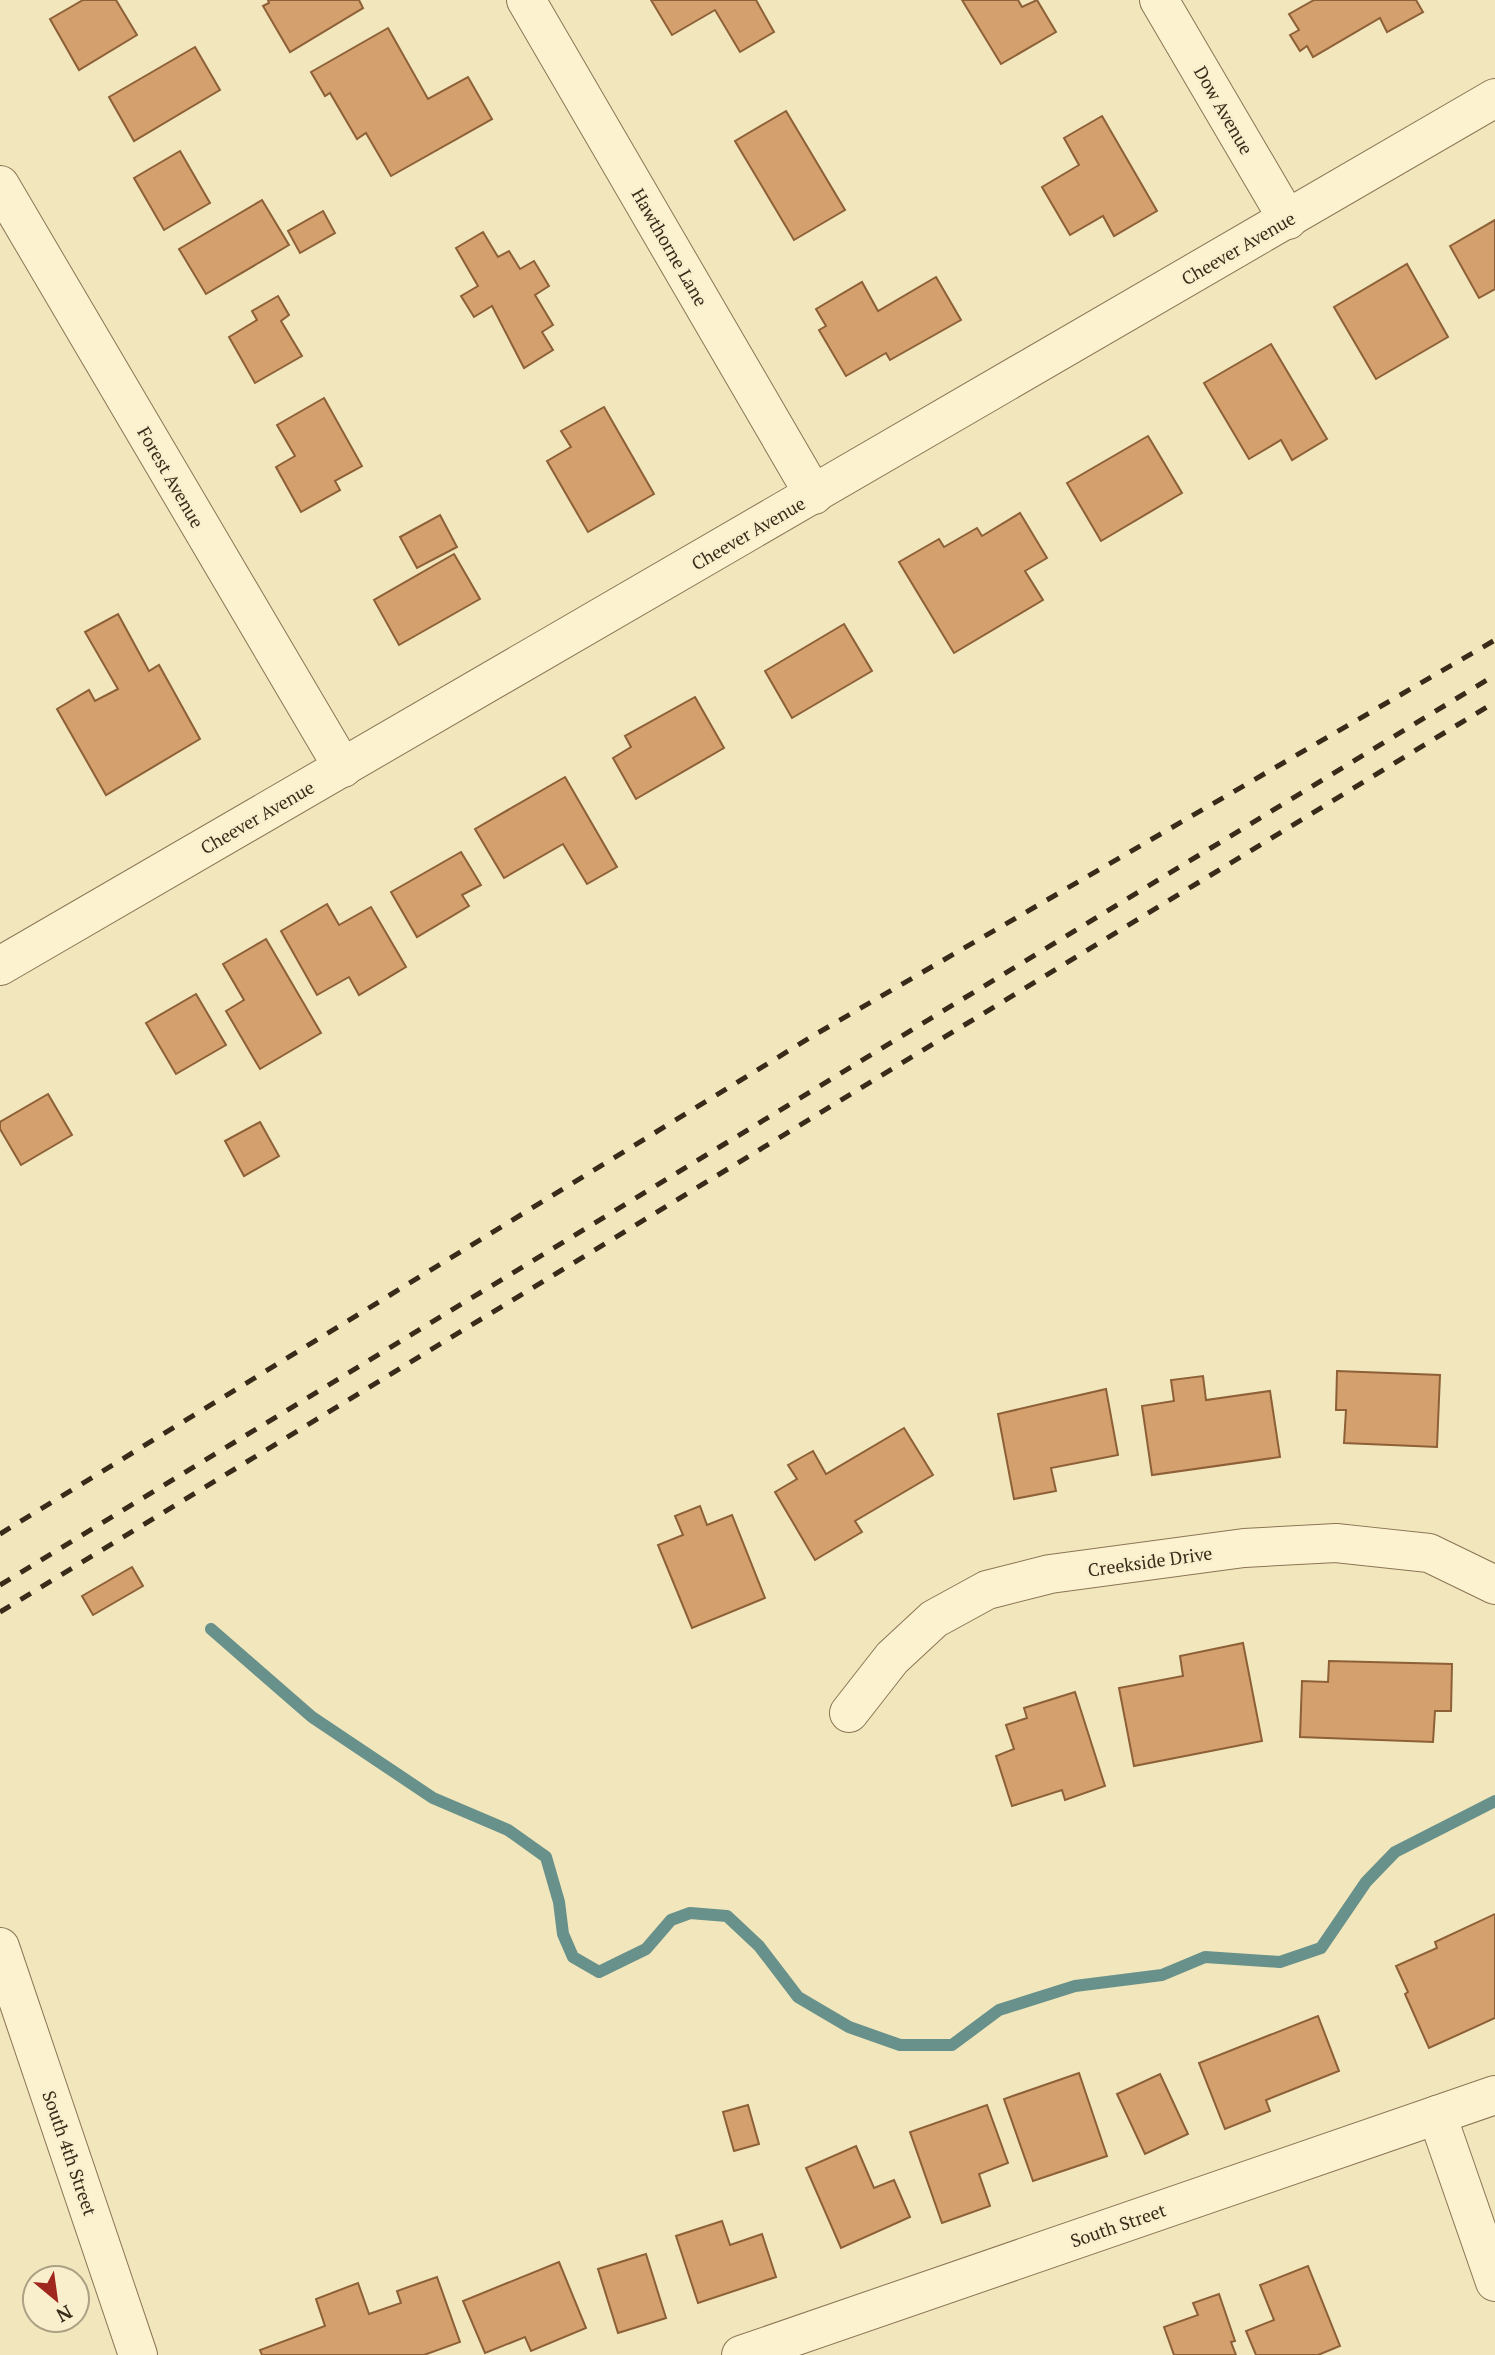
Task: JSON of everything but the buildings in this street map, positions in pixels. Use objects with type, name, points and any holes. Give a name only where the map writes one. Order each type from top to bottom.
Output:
[{"type":"street","name":"Hawthorne Lane","points":[[526,0],[814,495]]},
{"type":"street","name":"Dow Avenue","points":[[1159,0],[1288,220]]},
{"type":"street","name":"Cheever Avenue","points":[[0,966],[1495,98]]},
{"type":"street","name":"Forest Avenue","points":[[0,185],[343,768]]},
{"type":"street","name":"Creekside Drive","points":[[849,1713],[892,1658],[934,1619],[987,1590],[1050,1574],[1244,1548],[1336,1543],[1429,1553],[1495,1585]]},
{"type":"street","name":"South 4th Street","points":[[1,1951],[138,2355]]},
{"type":"street","name":"South Street","points":[[741,2355],[833,2340],[1495,2095]]},
{"type":"street","points":[[1437,2115],[1495,2282]]},
{"type":"waterway","points":[[211,1629],[312,1717],[433,1798],[508,1830],[546,1857],[559,1902],[563,1934],[573,1957],[599,1972],[646,1949],[671,1920],[690,1913],[727,1916],[759,1946],[798,1997],[849,2027],[900,2045],[952,2045],[999,2010],[1075,1986],[1162,1975],[1205,1957],[1280,1962],[1321,1948],[1366,1882],[1395,1852],[1495,1801]]},
{"type":"railway","points":[[0,1534],[816,1034],[1495,640]]},
{"type":"railway","points":[[0,1585],[1495,675]]},
{"type":"railway","points":[[0,1612],[1495,702]]}]
